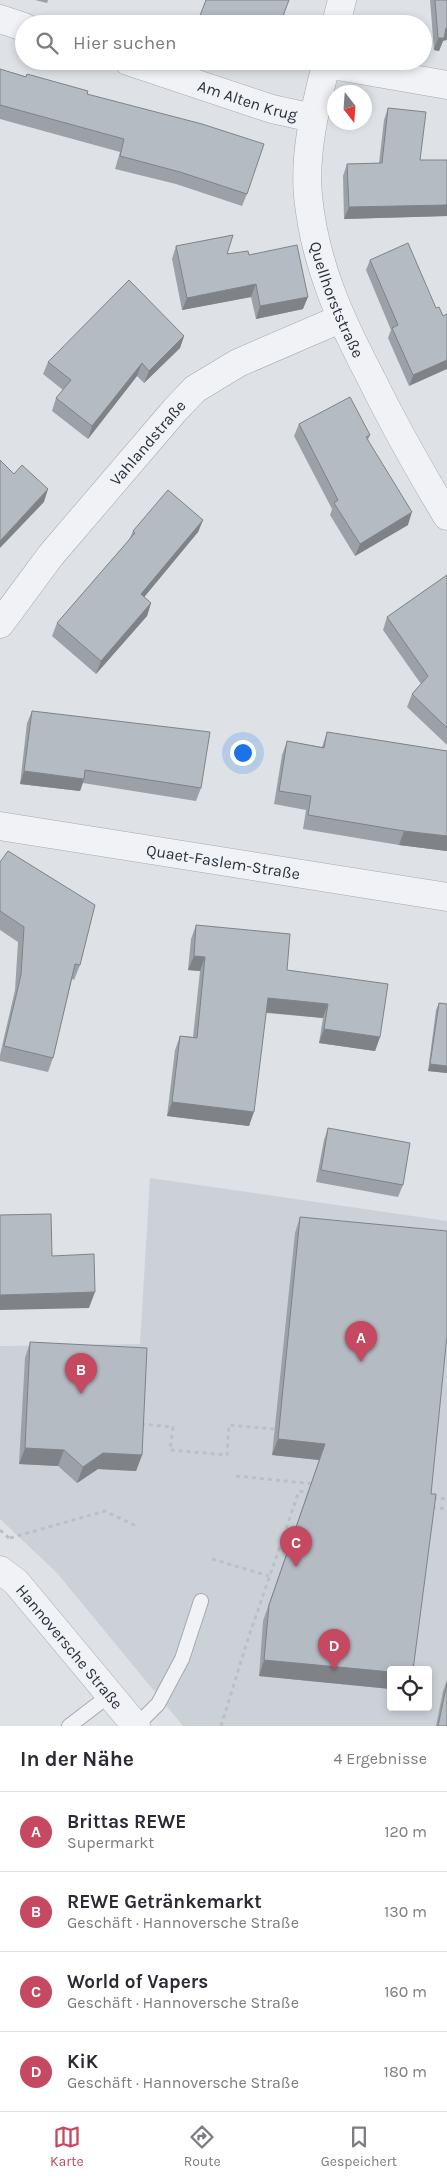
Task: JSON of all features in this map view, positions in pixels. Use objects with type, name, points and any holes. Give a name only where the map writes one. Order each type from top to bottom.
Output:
[{"type":"street","points":[[338,15],[342,0]]},
{"type":"street","points":[[0,19],[15,24]]},
{"type":"street","name":"Am Alten Krug","points":[[155,70],[272,109],[313,118]]},
{"type":"street","name":"Quellhorststraße","points":[[324,70],[313,118],[308,156],[308,195],[319,260],[340,319],[405,445],[447,516]]},
{"type":"street","points":[[364,70],[447,85]]},
{"type":"street","name":"Vahlandstraße","points":[[0,624],[50,555],[175,410],[196,389],[238,363],[340,319]]},
{"type":"street","name":"Quaet-Faslem-Straße","points":[[0,826],[447,897]]},
{"type":"street","name":"Hannoversche Straße","points":[[0,1570],[16,1582],[136,1726]]},
{"type":"lane","points":[[136,1726],[158,1704],[182,1659],[201,1601]]},
{"type":"lane","points":[[69,1726],[111,1694]]},
{"type":"path","points":[[138,1424],[172,1427],[170,1450],[227,1455],[229,1425],[274,1429]]},
{"type":"path","points":[[236,1476],[325,1485]]},
{"type":"path","points":[[221,1726],[299,1491],[319,1494]]},
{"type":"path","points":[[428,1497],[447,1499]]},
{"type":"path","points":[[427,1506],[447,1509]]},
{"type":"path","points":[[9,1538],[105,1511],[138,1528]]},
{"type":"path","points":[[212,1559],[270,1576]]},
{"type":"shaded area","points":[[150,1178],[447,1221],[447,1726],[183,1726],[57,1573],[0,1519],[0,1346],[140,1344]]},
{"type":"building","points":[[206,0],[289,0],[283,15],[200,15]]},
{"type":"building","points":[[435,0],[447,0],[447,28],[444,38],[438,38]]},
{"type":"building","points":[[0,69],[26,77],[27,74],[88,91],[87,94],[202,124],[264,144],[247,194],[180,172],[120,156],[124,139],[0,105]]},
{"type":"building","points":[[388,108],[426,112],[420,160],[447,160],[447,205],[349,207],[347,164],[382,163]]},
{"type":"building","points":[[233,235],[227,254],[248,251],[249,255],[297,245],[308,297],[260,306],[256,284],[187,298],[176,246]]},
{"type":"building","points":[[408,243],[436,308],[439,307],[443,316],[447,314],[447,360],[413,375],[392,328],[398,325],[370,260]]},
{"type":"building","points":[[129,280],[184,336],[149,371],[142,363],[92,426],[56,398],[71,380],[48,362]]},
{"type":"building","points":[[350,397],[370,435],[366,437],[412,512],[360,544],[334,503],[338,500],[299,424]]},
{"type":"building","points":[[0,460],[14,474],[22,465],[48,489],[0,541]]},
{"type":"building","points":[[168,490],[203,520],[141,594],[151,603],[101,661],[57,623],[135,533],[133,531]]},
{"type":"building","points":[[447,575],[447,728],[412,694],[428,676],[387,617]]},
{"type":"building","points":[[32,711],[210,732],[201,788],[85,770],[84,779],[24,771]]},
{"type":"building","points":[[327,732],[447,751],[447,836],[308,815],[311,796],[279,791],[287,741],[324,748]]},
{"type":"building","points":[[8,851],[95,905],[80,965],[75,964],[53,1058],[4,1046],[21,975],[24,927],[0,911],[0,862]]},
{"type":"building","points":[[196,925],[290,934],[287,970],[388,984],[380,1037],[324,1029],[328,1004],[268,998],[254,1112],[172,1102],[180,1036],[197,1038],[205,957],[194,956]]},
{"type":"building","points":[[439,1003],[447,1004],[447,1066],[430,1064]]},
{"type":"building","points":[[328,1128],[410,1143],[403,1185],[321,1170]]},
{"type":"building","points":[[51,1214],[52,1256],[94,1254],[95,1292],[0,1295],[0,1215]]},
{"type":"building","points":[[300,1217],[447,1231],[447,1335],[431,1494],[436,1494],[414,1666],[387,1666],[387,1672],[264,1660],[269,1605],[325,1444],[278,1439]]},
{"type":"building","points":[[30,1342],[147,1348],[142,1455],[103,1453],[83,1467],[64,1450],[25,1448]]},
{"type":"building","points":[[447,1683],[447,1726],[438,1726]]},
{"type":"place","name":"Brittas REWE","points":[[361,1362]]},
{"type":"place","name":"REWE Getränkemarkt","points":[[81,1394]]},
{"type":"place","name":"World of Vapers","points":[[296,1567]]},
{"type":"place","name":"KiK","points":[[334,1670]]}]
